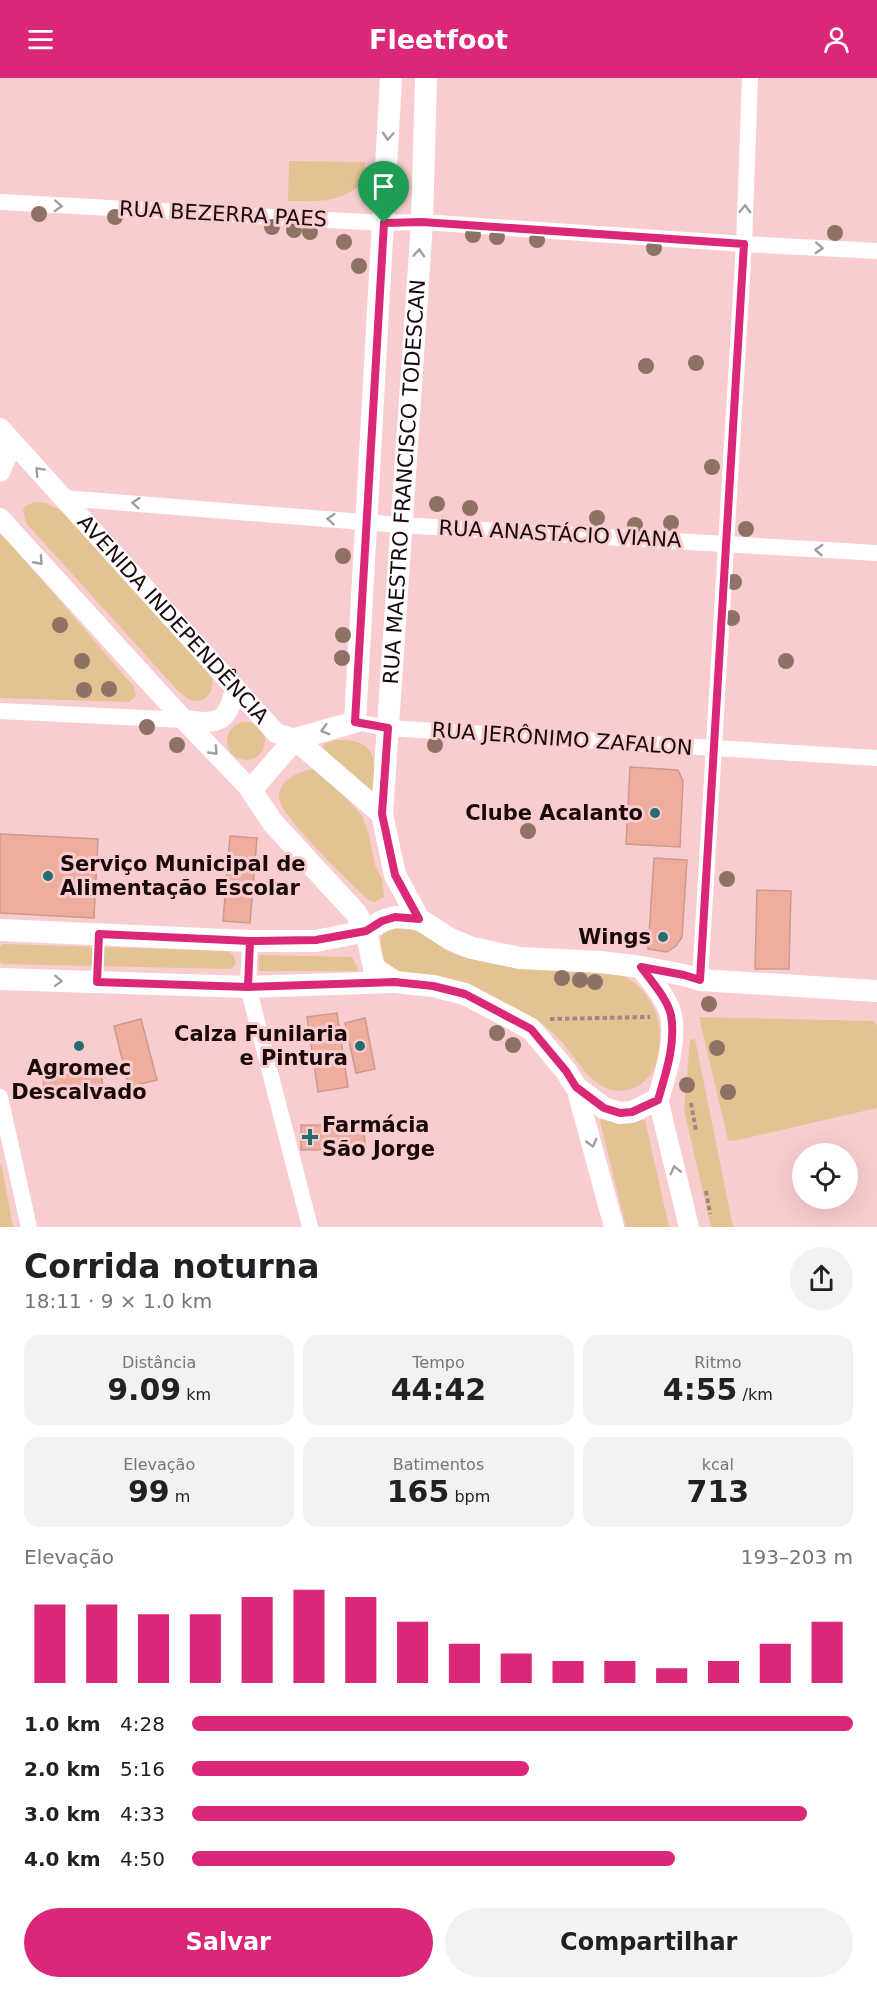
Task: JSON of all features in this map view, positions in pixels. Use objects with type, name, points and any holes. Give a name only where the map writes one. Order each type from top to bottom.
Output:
[{"type":"main road","name":"RUA MAESTRO FRANCISCO TODESCAN","points":[[355,722],[391,78]]},
{"type":"main road","name":"RUA MAESTRO FRANCISCO TODESCAN","points":[[382,814],[422,222],[426,78]]},
{"type":"main road","points":[[355,722],[295,739],[251,790],[273,823],[356,913],[374,926]]},
{"type":"main road","name":"AVENIDA INDEPENDÊNCIA","points":[[295,739],[382,814]]},
{"type":"main road","points":[[382,814],[395,875],[419,919]]},
{"type":"main road","points":[[0,930],[250,941],[316,940],[374,926],[395,917],[419,919],[450,939],[472,948],[520,958],[601,962],[641,967],[700,980],[877,990]]},
{"type":"main road","points":[[374,926],[374,968],[395,982]]},
{"type":"main road","points":[[0,979],[248,987],[395,982],[433,986],[465,994],[531,1029],[566,1071],[576,1087],[604,1108],[620,1113],[632,1112],[658,1100],[669,1064],[672,1037],[671,1014],[663,1012],[641,967]]},
{"type":"main road","points":[[663,1012],[700,980]]},
{"type":"street","points":[[425,121],[438,78]]},
{"type":"street","points":[[700,980],[744,244],[750,78]]},
{"type":"street","name":"RUA BEZERRA PAES","points":[[0,202],[384,223],[422,222],[877,251]]},
{"type":"street","points":[[0,472],[6,458],[5,433]]},
{"type":"street","name":"AVENIDA INDEPENDÊNCIA","points":[[5,433],[276,733],[295,739]]},
{"type":"street","name":"RUA ANASTÁCIO VIANA","points":[[64,498],[400,525],[877,554]]},
{"type":"street","points":[[0,518],[251,790]]},
{"type":"street","points":[[0,711],[207,723],[221,719],[231,708],[235,689]]},
{"type":"street","name":"RUA JERÔNIMO ZAFALON","points":[[355,722],[388,728],[877,759]]},
{"type":"street","points":[[250,941],[248,987],[310,1227]]},
{"type":"street","points":[[576,1087],[614,1227]]},
{"type":"street","points":[[0,1097],[29,1227]]},
{"type":"street","points":[[658,1100],[689,1227]]},
{"type":"path","points":[[548,1020],[663,1012]]},
{"type":"path","points":[[691,1103],[696,1131]]},
{"type":"path","points":[[706,1191],[710,1214]]},
{"type":"shaded area","points":[[289,161],[365,162],[364,182],[337,198],[319,201],[288,201]]},
{"type":"shaded area","points":[[35,502],[46,503],[64,512],[211,674],[212,687],[205,698],[194,701],[179,692],[26,523],[23,511],[25,506]]},
{"type":"shaded area","points":[[0,535],[5,537],[134,687],[136,696],[129,702],[0,698]]},
{"type":"shaded area","points":[[246,722],[259,728],[265,741],[259,754],[246,760],[233,754],[227,741],[233,728]]},
{"type":"shaded area","points":[[337,740],[360,743],[372,754],[375,771],[373,792],[370,793],[323,748],[324,744]]},
{"type":"shaded area","points":[[310,769],[322,772],[362,816],[369,835],[375,865],[382,879],[384,897],[375,902],[368,900],[333,865],[304,835],[283,808],[279,799],[281,787],[289,779]]},
{"type":"shaded area","points":[[398,927],[418,932],[446,950],[463,957],[493,963],[553,969],[605,971],[629,979],[643,991],[657,1015],[660,1042],[656,1065],[646,1080],[632,1089],[615,1090],[604,1087],[594,1081],[555,1035],[509,1004],[454,980],[407,975],[391,969],[381,953],[382,935]]},
{"type":"shaded area","points":[[3,944],[227,951],[233,955],[236,963],[231,969],[2,964],[0,947]]},
{"type":"shaded area","points":[[259,955],[352,957],[358,969],[357,971],[259,971]]},
{"type":"shaded area","points":[[699,1017],[873,1021],[877,1025],[877,1108],[734,1141],[728,1140]]},
{"type":"shaded area","points":[[695,1039],[733,1227],[711,1227],[684,1110],[690,1040]]},
{"type":"shaded area","points":[[602,1118],[645,1120],[669,1227],[626,1227],[600,1121]]},
{"type":"shaded area","points":[[0,1163],[2,1167],[13,1227],[0,1227]]},
{"type":"building","name":"Clube Acalanto","points":[[630,767],[678,770],[683,781],[680,847],[626,844]]},
{"type":"building","name":"Serviço Municipal de Alimentação Escolar","points":[[0,834],[98,839],[94,918],[0,913]]},
{"type":"building","points":[[230,836],[257,838],[250,923],[223,921]]},
{"type":"building","points":[[654,858],[687,860],[682,937],[676,946],[667,952],[648,949]]},
{"type":"building","points":[[757,890],[791,891],[789,969],[755,969]]},
{"type":"building","points":[[337,1013],[348,1087],[318,1092],[307,1017]]},
{"type":"building","name":"Calza Funilaria e Pintura","points":[[365,1018],[375,1069],[356,1073],[345,1023]]},
{"type":"building","points":[[141,1019],[157,1080],[129,1087],[114,1026]]},
{"type":"building","points":[[101,1071],[103,1090],[45,1096],[43,1077]]},
{"type":"building","points":[[301,1125],[364,1125],[365,1149],[301,1150]]},
{"type":"place","name":"Clube Acalanto","points":[[655,813]]},
{"type":"place","name":"Serviço Municipal de Alimentação Escolar","points":[[48,876]]},
{"type":"place","name":"Wings","points":[[663,937]]},
{"type":"place","name":"Agromec Descalvado","points":[[79,1046]]},
{"type":"place","name":"Calza Funilaria e Pintura","points":[[360,1046]]},
{"type":"place","name":"Farmácia São Jorge","points":[[310,1137]]},
{"type":"route","points":[[384,223],[355,722],[388,728],[382,814],[395,875],[419,919],[395,917],[382,921],[366,931],[316,940],[250,941],[248,987],[97,982],[99,934],[250,941],[248,987],[395,982],[433,986],[465,994],[531,1029],[566,1071],[576,1087],[595,1102],[610,1111],[632,1112],[658,1100],[669,1064],[672,1037],[671,1014],[641,967],[700,980],[744,244],[422,222],[384,223]]}]
